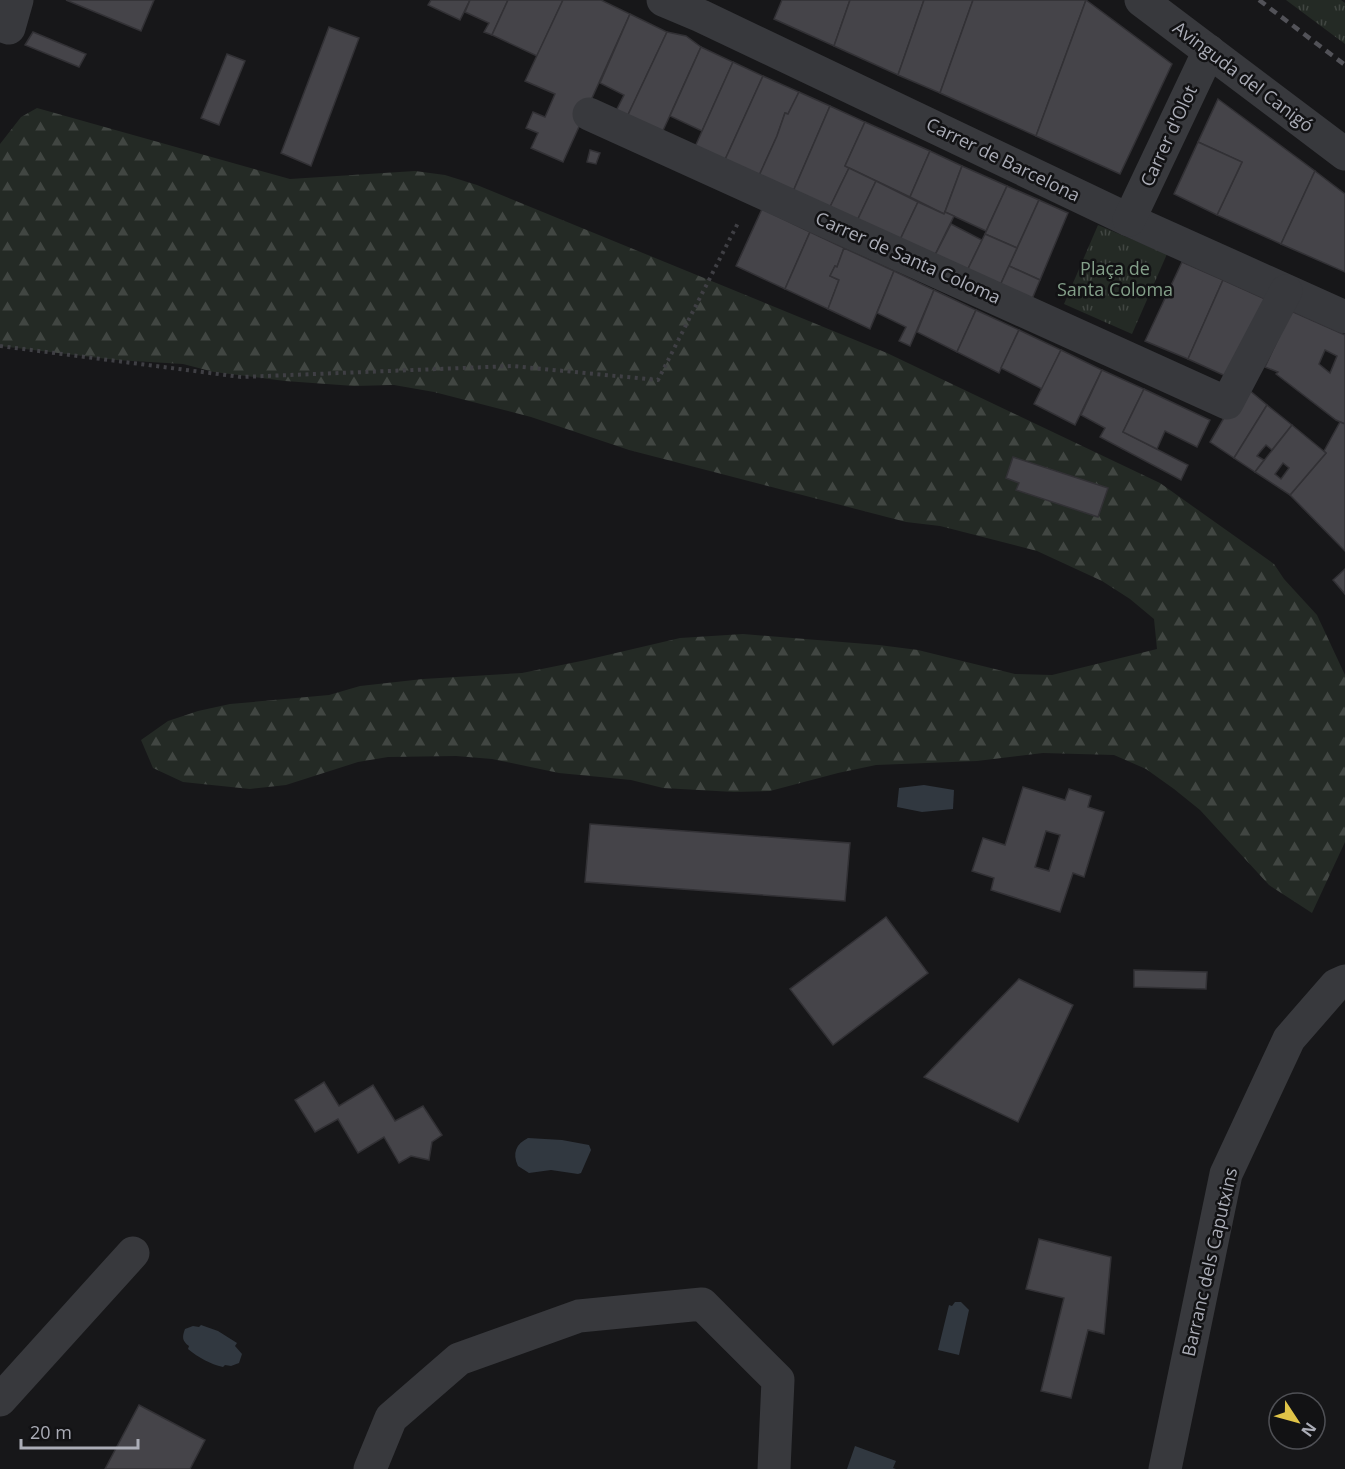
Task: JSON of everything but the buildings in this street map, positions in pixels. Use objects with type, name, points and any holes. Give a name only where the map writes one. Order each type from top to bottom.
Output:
[{"type":"street","name":"Carrer de Barcelona","points":[[663,0],[1129,220],[1345,317]]},
{"type":"street","name":"Avinguda del Canigó","points":[[1141,0],[1345,154]]},
{"type":"street","name":"Carrer d'Olot","points":[[1129,220],[1209,51]]},
{"type":"street","name":"Carrer de Santa Coloma","points":[[588,114],[1227,403],[1286,291]]},
{"type":"street","name":"Barranc dels Caputxins","points":[[1165,1469],[1226,1174],[1289,1040],[1336,985],[1345,981]]},
{"type":"street","points":[[0,1400],[133,1253]]},
{"type":"street","points":[[370,1469],[391,1418],[459,1359],[579,1316],[702,1304],[778,1380],[774,1469]]},
{"type":"path","points":[[0,346],[241,377],[512,366],[658,380],[755,189]]},
{"type":"green space","points":[[1286,0],[1341,0],[1345,3],[1345,44]]},
{"type":"green space","points":[[37,108],[290,179],[415,171],[445,175],[477,185],[887,353],[1160,483],[1274,564],[1284,579],[1317,615],[1345,675],[1345,842],[1312,913],[1269,885],[1200,810],[1174,789],[1146,769],[1114,755],[1043,753],[977,761],[876,765],[770,791],[734,792],[663,788],[631,780],[559,773],[492,759],[456,756],[388,757],[358,762],[286,785],[250,789],[183,782],[153,768],[141,740],[168,721],[230,704],[329,695],[360,686],[423,679],[522,673],[680,638],[743,634],[918,650],[1015,674],[1052,675],[1157,649],[1154,619],[1130,599],[1102,581],[1037,551],[940,526],[906,522],[629,450],[531,417],[434,392],[394,385],[354,386],[285,381],[214,372],[183,364],[116,360],[0,346],[0,144],[21,117]]},
{"type":"green space","name":"Plaça de Santa Coloma","points":[[1098,225],[1167,254],[1132,334],[1064,304]]},
{"type":"shaded area","points":[[924,785],[954,790],[953,809],[922,812],[897,807],[899,788]]},
{"type":"shaded area","points":[[528,1138],[562,1140],[589,1145],[591,1150],[581,1173],[551,1170],[529,1173],[518,1166],[515,1157],[518,1146]]},
{"type":"shaded area","points":[[955,1302],[961,1302],[969,1310],[959,1355],[938,1350],[949,1305],[952,1306]]},
{"type":"shaded area","points":[[201,1325],[218,1331],[237,1343],[235,1346],[242,1354],[239,1363],[231,1366],[218,1366],[188,1349],[189,1346],[183,1339],[185,1329]]},
{"type":"shaded area","points":[[855,1446],[896,1461],[893,1468],[896,1469],[847,1469]]},
{"type":"railway","points":[[1259,0],[1345,65]]}]
